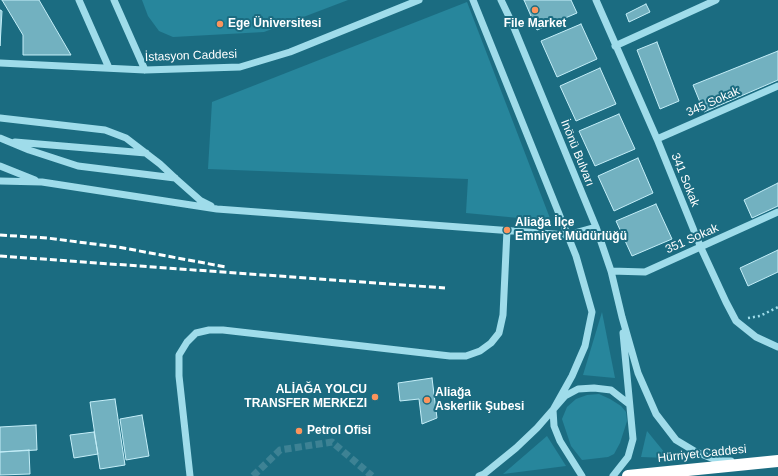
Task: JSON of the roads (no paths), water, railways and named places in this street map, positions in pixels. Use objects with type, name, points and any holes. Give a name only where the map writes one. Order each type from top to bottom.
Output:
[{"type":"highway","name":"Hürriyet Caddesi","points":[[628,476],[778,461]]},
{"type":"street","points":[[79,0],[109,68]]},
{"type":"street","points":[[114,0],[145,70]]},
{"type":"street","name":"İstasyon Caddesi","points":[[0,63],[145,70],[240,67],[290,52],[409,2],[419,0]]},
{"type":"street","points":[[473,0],[576,256],[592,312],[585,346],[572,376],[552,410],[554,426],[560,441],[582,476]]},
{"type":"street","name":"İnönü Bulvarı","points":[[501,0],[512,23],[596,227],[612,272],[622,317]]},
{"type":"street","name":"341 Sokak","points":[[596,0],[657,139],[701,248],[726,302],[736,321],[756,337],[778,347]]},
{"type":"street","points":[[616,46],[716,0]]},
{"type":"street","name":"345 Sokak","points":[[657,139],[778,86]]},
{"type":"street","points":[[0,118],[105,130],[126,138],[160,164],[201,201],[217,209]]},
{"type":"street","points":[[3,139],[146,153]]},
{"type":"street","points":[[3,139],[29,150],[78,166],[175,178]]},
{"type":"street","points":[[0,166],[42,182]]},
{"type":"street","points":[[0,181],[42,182],[217,209],[567,235],[596,227]]},
{"type":"street","name":"351 Sokak","points":[[612,272],[645,272],[778,212]]},
{"type":"street","points":[[190,476],[179,376],[179,355],[187,342],[196,333],[209,330],[223,330],[450,356],[466,356],[480,351],[491,343],[498,333],[503,315],[507,230]]},
{"type":"street","points":[[613,476],[628,458],[633,439],[622,317]]},
{"type":"street","points":[[622,317],[638,373],[656,414],[676,440],[696,452],[719,460],[765,462]]},
{"type":"street","points":[[479,476],[484,474],[516,448],[537,428],[565,396],[578,389],[594,388],[611,390],[629,404]]},
{"type":"tunnel","points":[[253,476],[280,450],[332,442],[372,476]]},
{"type":"railway","points":[[0,235],[47,238],[118,247],[226,267]]},
{"type":"railway","points":[[0,256],[445,288]]},
{"type":"place","name":"File Market","points":[[535,10]]},
{"type":"place","name":"Ege Üniversitesi","points":[[220,24]]},
{"type":"place","name":"Aliağa İlçe Emniyet Müdürlüğü","points":[[507,230]]},
{"type":"place","name":"ALİAĞA YOLCU TRANSFER MERKEZI","points":[[375,397]]},
{"type":"place","name":"Aliağa Askerlik Şubesi","points":[[427,400]]},
{"type":"place","name":"Petrol Ofisi","points":[[299,431]]}]
